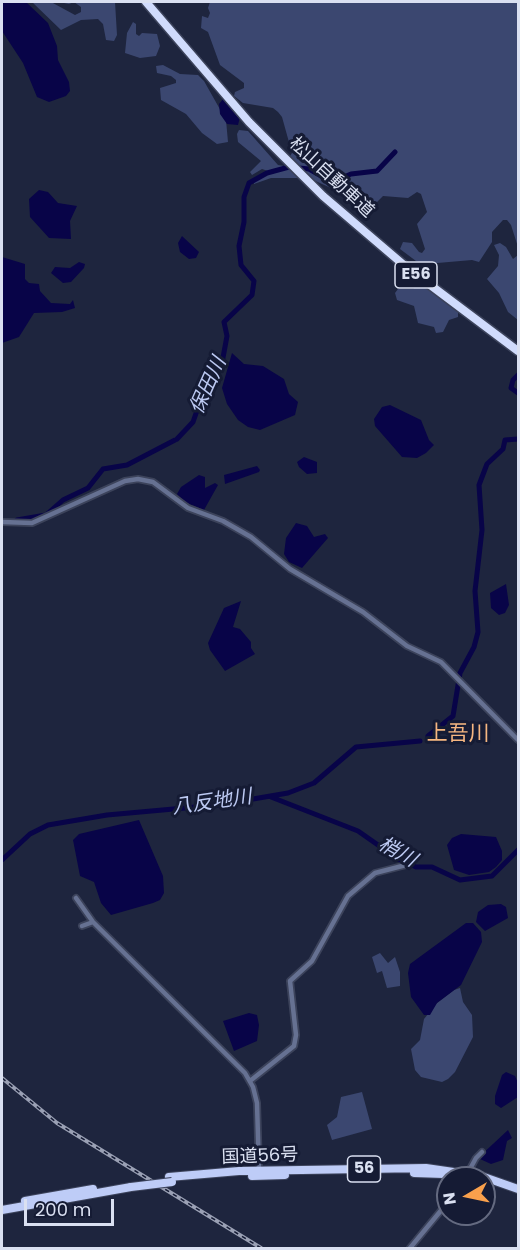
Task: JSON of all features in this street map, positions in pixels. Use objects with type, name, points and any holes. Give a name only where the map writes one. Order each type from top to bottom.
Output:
[{"type":"highway","name":"松山自動車道","points":[[146,2],[218,87],[280,154],[323,196],[414,273],[516,349]]},
{"type":"highway","name":"国道56号","points":[[2,1205],[170,1180],[259,1173],[436,1175]]},
{"type":"highway","name":"国道56号","points":[[496,1184],[519,1189]]},
{"type":"highway","name":"国道56号","points":[[2,1210],[130,1185]]},
{"type":"highway","points":[[496,1186],[519,1194]]},
{"type":"street","points":[[2,522],[32,523],[125,481],[138,479],[153,482],[188,508],[223,521],[251,537],[290,569],[363,612],[406,646],[441,662],[519,740]]},
{"type":"street","points":[[249,1081],[294,1046],[296,1035],[290,981],[312,961],[348,896],[375,873],[406,865]]},
{"type":"street","points":[[76,898],[93,922],[249,1081],[257,1103],[259,1173]]},
{"type":"street","points":[[82,926],[93,922]]},
{"type":"street","points":[[472,1166],[482,1152]]},
{"type":"street","points":[[410,1248],[436,1217]]},
{"type":"shaded area","points":[[2,2],[26,2],[48,23],[57,46],[58,60],[69,82],[70,91],[66,96],[49,102],[37,97],[23,63],[2,31]]},
{"type":"shaded area","points":[[32,2],[51,2],[75,15],[81,12],[81,7],[74,2],[115,2],[117,35],[114,41],[106,40],[103,24],[98,19],[81,20],[61,30]]},
{"type":"shaded area","points":[[210,2],[518,2],[518,247],[511,225],[507,220],[503,220],[492,232],[492,242],[479,262],[472,260],[426,264],[416,261],[400,249],[403,242],[412,243],[422,253],[425,249],[417,224],[427,212],[421,194],[417,192],[408,198],[383,196],[374,205],[364,202],[362,193],[346,195],[309,178],[271,178],[254,184],[254,178],[268,171],[262,169],[252,175],[250,172],[261,161],[238,142],[239,130],[248,131],[278,165],[284,166],[292,153],[282,117],[278,112],[273,108],[243,103],[234,96],[235,92],[244,88],[244,83],[220,65],[208,32],[201,28],[202,16],[208,18],[210,13],[208,8]]},
{"type":"shaded area","points":[[133,22],[136,24],[136,34],[139,36],[142,33],[157,34],[160,46],[156,56],[140,58],[125,53],[127,33]]},
{"type":"shaded area","points":[[163,65],[180,74],[198,75],[204,81],[226,120],[228,142],[217,144],[202,133],[186,114],[161,100],[160,88],[176,83],[171,76],[157,73],[156,66]]},
{"type":"shaded area","points":[[223,99],[240,117],[238,125],[227,124],[220,114],[219,104]]},
{"type":"shaded area","points":[[39,190],[48,192],[58,203],[77,206],[70,221],[71,239],[49,238],[30,217],[29,199]]},
{"type":"shaded area","points":[[182,236],[199,252],[196,258],[189,259],[180,252],[178,243]]},
{"type":"shaded area","points":[[500,243],[506,247],[513,259],[518,255],[518,320],[508,312],[499,293],[487,279],[498,266],[499,255],[494,245]]},
{"type":"shaded area","points":[[2,257],[25,264],[25,279],[29,283],[39,284],[40,291],[51,303],[70,304],[73,300],[75,308],[62,312],[34,313],[19,337],[2,343]]},
{"type":"shaded area","points":[[79,262],[85,264],[84,268],[71,282],[63,283],[51,273],[55,267],[70,268]]},
{"type":"shaded area","points":[[412,277],[458,312],[458,317],[449,320],[443,332],[436,333],[434,327],[418,323],[414,306],[397,300],[395,293],[398,289],[414,289],[408,281],[408,278]]},
{"type":"shaded area","points":[[232,353],[244,364],[263,366],[284,379],[289,394],[298,402],[295,415],[260,430],[248,427],[238,420],[227,404],[222,388]]},
{"type":"shaded area","points":[[390,405],[421,420],[429,440],[434,445],[426,453],[417,458],[402,457],[375,426],[374,419],[382,407]]},
{"type":"shaded area","points":[[304,457],[317,462],[317,473],[307,474],[299,467],[297,462]]},
{"type":"shaded area","points":[[257,466],[259,472],[225,484],[224,475]]},
{"type":"shaded area","points":[[199,475],[205,477],[205,488],[215,483],[218,485],[204,510],[185,502],[177,494],[181,487]]},
{"type":"shaded area","points":[[296,523],[307,526],[314,537],[325,534],[328,538],[302,568],[289,562],[284,554],[286,538]]},
{"type":"shaded area","points":[[506,584],[509,605],[505,613],[499,615],[491,608],[490,593]]},
{"type":"shaded area","points":[[241,601],[233,627],[240,629],[251,642],[251,648],[255,654],[225,671],[210,650],[208,643],[224,608]]},
{"type":"shaded area","points":[[139,820],[163,876],[164,893],[160,900],[153,903],[111,915],[101,903],[94,882],[80,876],[73,840],[79,834]]},
{"type":"shaded area","points":[[461,834],[496,837],[502,851],[502,860],[489,872],[469,875],[454,870],[447,845],[452,838]]},
{"type":"shaded area","points":[[501,904],[506,907],[508,918],[485,931],[476,922],[478,912],[488,905]]},
{"type":"shaded area","points":[[466,923],[473,923],[481,932],[482,942],[461,985],[437,1003],[430,1015],[424,1015],[411,997],[408,973],[410,964]]},
{"type":"shaded area","points":[[380,953],[388,963],[395,957],[400,972],[400,986],[387,988],[382,971],[377,973],[372,957]]},
{"type":"shaded area","points":[[460,988],[463,1002],[472,1015],[473,1037],[455,1072],[448,1079],[442,1082],[421,1077],[415,1070],[411,1049],[420,1040],[424,1019],[437,1003]]},
{"type":"shaded area","points":[[249,1013],[257,1015],[259,1025],[257,1041],[234,1051],[223,1021]]},
{"type":"shaded area","points":[[506,1072],[515,1076],[518,1083],[518,1097],[501,1108],[495,1104],[495,1096],[502,1075]]},
{"type":"shaded area","points":[[362,1092],[372,1129],[332,1140],[327,1125],[337,1117],[341,1097]]},
{"type":"shaded area","points":[[508,1130],[512,1138],[507,1141],[503,1160],[491,1164],[480,1159],[479,1157]]},
{"type":"waterway","name":"保田川","points":[[177,439],[193,422],[207,382],[222,363],[227,336],[224,322],[252,295],[254,281],[241,265],[239,246],[244,222],[244,197],[249,183],[267,173],[289,167],[309,169],[332,182],[351,174],[377,171],[395,152]]},
{"type":"waterway","name":"八反地川","points":[[518,375],[513,380],[511,388],[518,393]]},
{"type":"waterway","name":"八反地川","points":[[428,736],[453,716],[460,673],[474,647],[478,632],[475,591],[482,530],[479,485],[487,464],[503,449],[505,440],[518,439]]},
{"type":"waterway","name":"保田川","points":[[17,520],[46,515],[63,500],[88,488],[103,469],[127,465],[175,440]]},
{"type":"waterway","name":"八反地川","points":[[2,860],[30,834],[48,825],[107,815],[218,805],[288,793],[314,783],[356,747],[420,741]]},
{"type":"waterway","name":"梢川","points":[[271,797],[358,831],[398,859],[416,867],[432,867],[460,880],[492,876],[518,850]]},
{"type":"railway","points":[[2,1078],[57,1123],[261,1248]]},
{"type":"district","name":"上吾川","points":[[458,735]]}]
